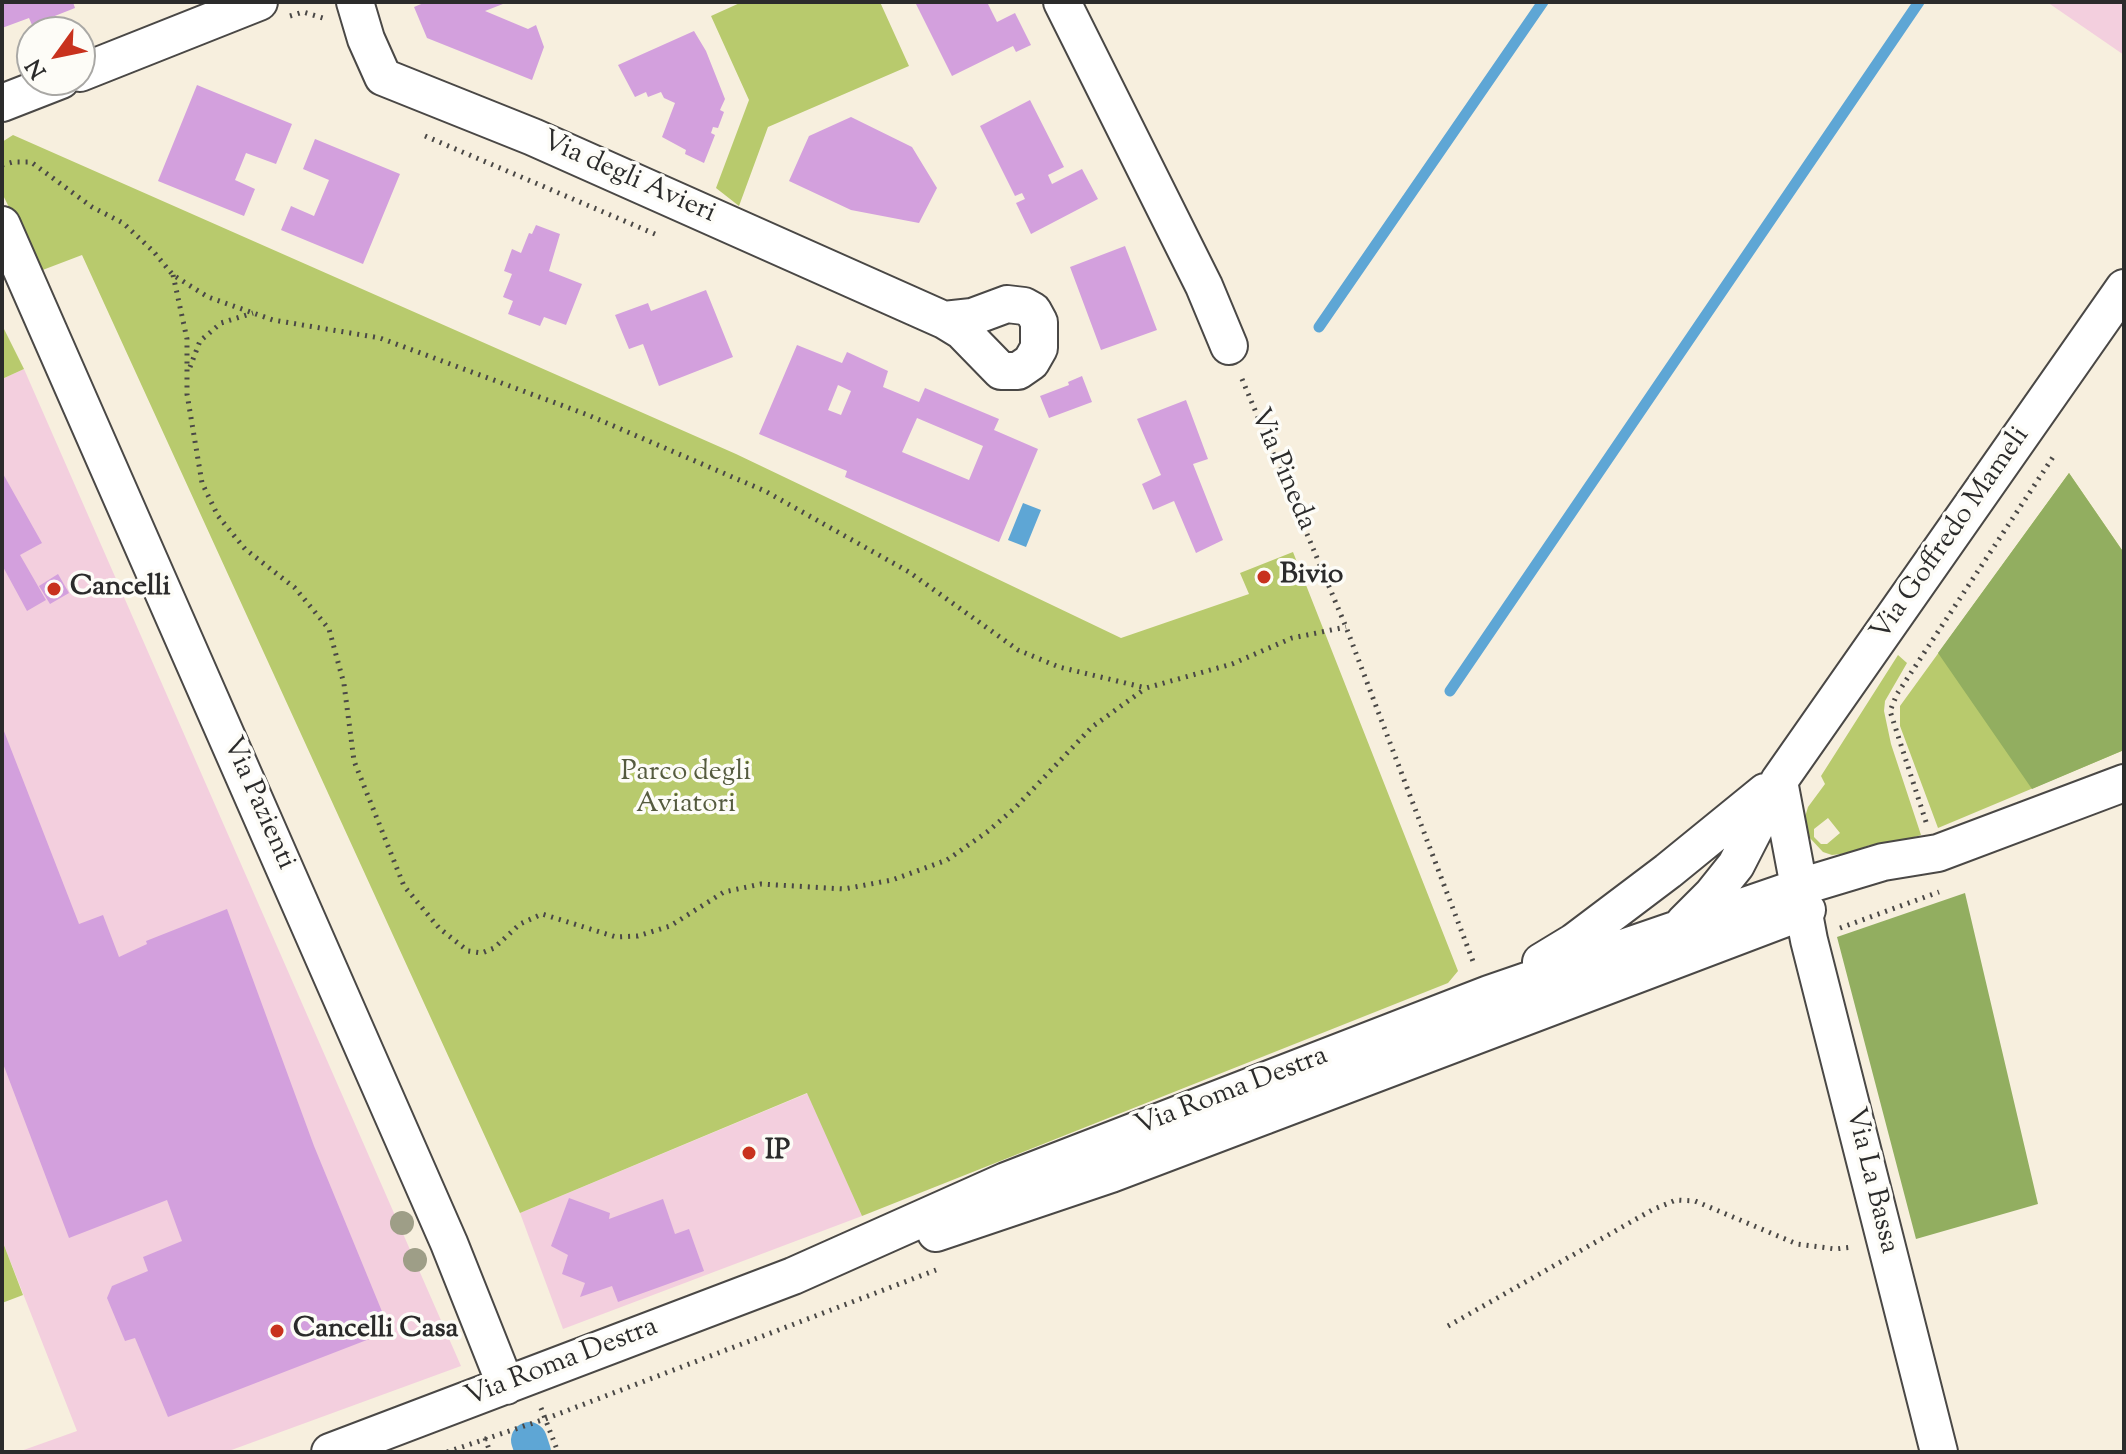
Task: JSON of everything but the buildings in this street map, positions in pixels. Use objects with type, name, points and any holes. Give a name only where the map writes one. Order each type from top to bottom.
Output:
[{"type":"street","points":[[96,67],[259,2]]},
{"type":"street","name":"Via degli Avieri","points":[[355,2],[366,39],[383,77],[533,137],[944,320]]},
{"type":"street","points":[[1062,2],[1204,286],[1229,346]]},
{"type":"street","name":"Via Pazienti","points":[[2,225],[449,1243],[518,1381]]},
{"type":"street","name":"Via Goffredo Mameli","points":[[1679,928],[1736,865],[1779,781],[2124,288]]},
{"type":"street","points":[[1779,781],[1802,898]]},
{"type":"street","name":"Via Goffredo Mameli","points":[[1489,994],[1574,942],[1779,781]]},
{"type":"street","name":"Via Roma Destra","points":[[330,1452],[793,1276],[1006,1181],[1489,994],[1679,928],[1802,898],[1889,881],[1933,855],[2124,783]]},
{"type":"street","name":"Via Roma Destra","points":[[793,1276],[982,1220],[1264,1116],[1802,898]]},
{"type":"street","name":"Via La Bassa","points":[[1802,898],[1813,955],[1939,1452]]},
{"type":"street","name":"Via Roma Destra","points":[[1264,1116],[1315,1080],[1612,967],[1658,946],[1679,928]]},
{"type":"path","points":[[2,165],[31,162],[92,207],[123,223],[173,275],[208,297],[273,320],[380,338],[588,415],[765,491],[909,572],[1018,650],[1059,667],[1146,688]]},
{"type":"path","points":[[173,275],[187,339],[187,394],[202,483],[218,516],[245,549],[295,588],[329,629],[344,684],[354,761],[404,886],[439,928],[468,951],[482,953],[494,948],[520,924],[542,914],[616,937],[638,936],[670,926],[724,892],[761,884],[844,889],[892,880],[947,860],[1015,808],[1092,727],[1146,688],[1232,664],[1292,638],[1346,627]]},
{"type":"path","points":[[188,372],[200,341],[221,323],[253,313]]},
{"type":"path","name":"Via Pineda","points":[[1229,346],[1346,627],[1477,970],[1489,994]]},
{"type":"path","points":[[1933,855],[1890,711],[1897,694],[2063,442]]},
{"type":"path","points":[[1448,1326],[1652,1210],[1676,1200],[1695,1201],[1797,1244],[1835,1249],[1886,1243]]},
{"type":"path","points":[[518,1381],[558,1452]]},
{"type":"shaded area","points":[[2047,2],[2124,2],[2124,55]]},
{"type":"shaded area","points":[[24,369],[461,1366],[226,1452],[18,1452],[77,1431],[2,1240],[2,379]]},
{"type":"shaded area","name":"IP","points":[[808,1093],[862,1216],[563,1329],[520,1213]]},
{"type":"green space","points":[[742,2],[880,2],[909,66],[768,127],[739,206],[716,188],[749,100],[711,16]]},
{"type":"green space","name":"Parco degli Aviatori","points":[[13,135],[736,454],[1121,638],[1249,594],[1240,573],[1293,552],[1458,971],[1448,983],[862,1216],[807,1093],[520,1213],[82,255],[40,271],[2,193],[2,142]]},
{"type":"green space","points":[[2,325],[24,369],[2,379]]},
{"type":"green space","points":[[2069,473],[2124,553],[2124,750],[1938,828],[1900,726],[1900,706]]},
{"type":"green space","points":[[2069,473],[2124,553],[2124,750],[2032,789],[1938,653]]},
{"type":"green space","points":[[1898,655],[1907,663],[1885,701],[1884,711],[1891,744],[1921,835],[1876,849],[1870,845],[1849,853],[1832,855],[1823,852],[1808,836],[1805,817],[1808,807],[1825,784],[1821,776]],"holes":[[[1828,818],[1840,833],[1827,844],[1821,844],[1814,837],[1814,829]]]},
{"type":"green space","points":[[1965,893],[2038,1204],[1916,1239],[1837,937]]},
{"type":"green space","points":[[2,1240],[23,1295],[2,1303]]},
{"type":"water","points":[[1023,503],[1041,510],[1026,547],[1008,540]]},
{"type":"waterway","points":[[1319,327],[1543,2]]},
{"type":"waterway","points":[[1450,691],[1919,2]]},
{"type":"waterway","points":[[529,1440],[533,1452]]},
{"type":"place","name":"Bivio","points":[[1264,577]]},
{"type":"place","name":"Cancelli","points":[[54,589]]},
{"type":"place","name":"IP","points":[[749,1153]]},
{"type":"place","name":"Cancelli Casa","points":[[277,1331]]}]
